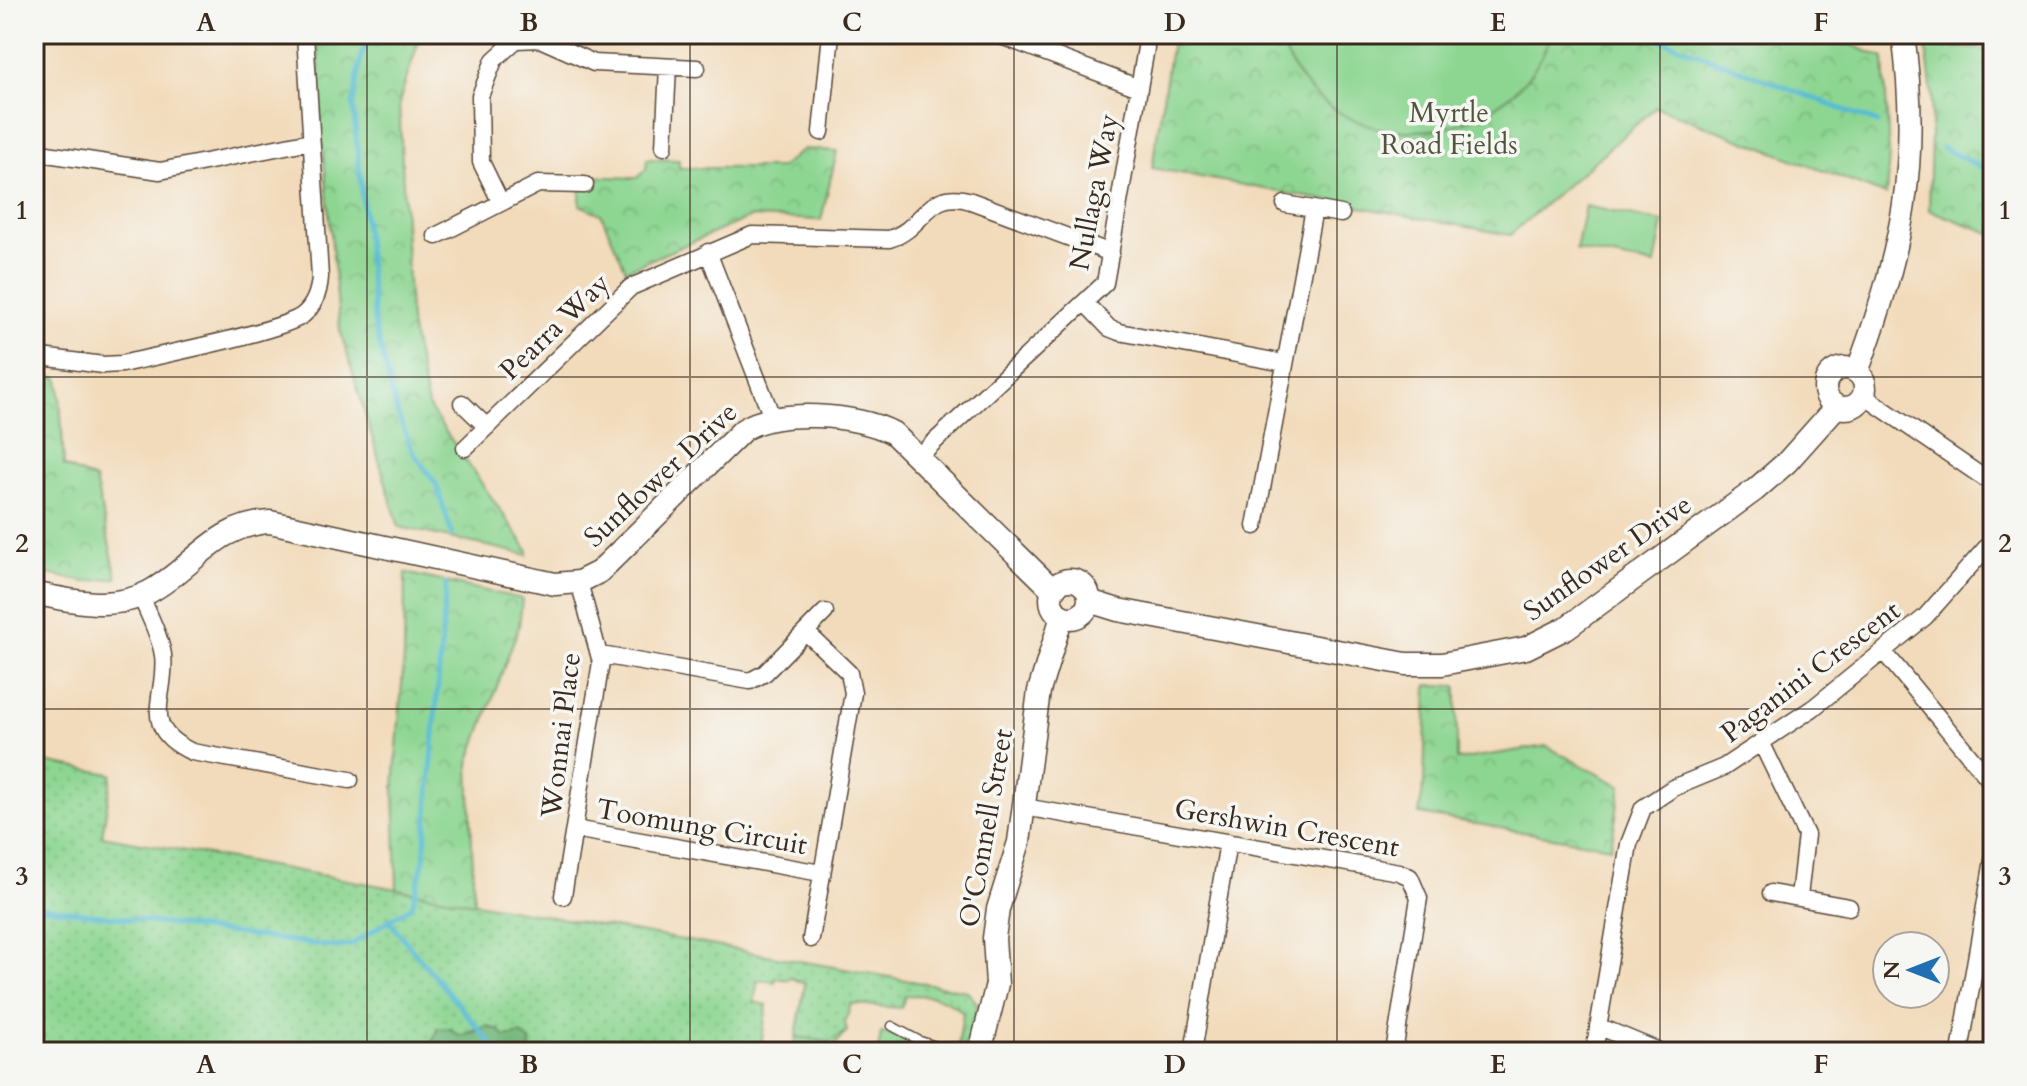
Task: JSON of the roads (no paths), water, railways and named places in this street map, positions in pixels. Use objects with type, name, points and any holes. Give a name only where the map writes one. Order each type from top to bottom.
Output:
[{"type":"street","points":[[34,356],[96,365],[122,364],[285,323],[303,315],[317,296],[320,277],[305,34]]},
{"type":"street","points":[[821,132],[831,34]]},
{"type":"street","points":[[996,34],[1139,88]]},
{"type":"street","points":[[1857,372],[1889,286],[1908,189],[1910,82],[1903,34]]},
{"type":"street","points":[[500,201],[481,162],[482,85],[505,48],[529,36],[594,63],[697,68]]},
{"type":"street","name":"Nullaga Way","points":[[918,457],[1086,304],[1105,283],[1146,48]]},
{"type":"street","points":[[664,147],[668,67]]},
{"type":"street","points":[[34,152],[160,171],[311,141]]},
{"type":"street","points":[[436,236],[538,184],[585,185]]},
{"type":"street","name":"Pearra Way","points":[[465,448],[631,287],[708,252],[763,234],[889,239],[899,236],[932,205],[950,196],[1111,253]]},
{"type":"street","points":[[1285,204],[1341,214]]},
{"type":"street","points":[[1255,526],[1314,209]]},
{"type":"street","points":[[708,252],[772,417]]},
{"type":"street","points":[[1086,304],[1109,328],[1119,332],[1284,363]]},
{"type":"street","points":[[1841,368],[1857,372],[1864,383],[1864,396],[1851,408],[1836,407],[1826,397],[1826,381],[1841,368]]},
{"type":"street","points":[[1864,396],[1993,484]]},
{"type":"street","points":[[462,403],[487,427]]},
{"type":"street","name":"Sunflower Drive","points":[[1089,601],[1118,610],[1406,664],[1442,664],[1516,651],[1566,628],[1745,498],[1787,462],[1836,407]]},
{"type":"street","name":"Sunflower Drive","points":[[34,593],[88,603],[141,596],[232,529],[270,522],[555,584],[579,582],[599,572],[743,430],[772,417],[877,424],[893,433],[1053,590]]},
{"type":"street","name":"Paganini Crescent","points":[[1594,1052],[1629,844],[1643,808],[1662,794],[1708,776],[1762,744],[1884,652],[1936,606],[1993,540]]},
{"type":"street","points":[[1067,580],[1078,581],[1087,590],[1089,601],[1079,616],[1062,616],[1051,602],[1053,590],[1067,580]]},
{"type":"street","name":"Wonnai Place","points":[[563,896],[601,655],[579,582]]},
{"type":"street","points":[[141,596],[161,648],[163,669],[157,707],[159,719],[170,738],[192,752],[350,780]]},
{"type":"street","points":[[601,655],[750,681],[765,673],[825,612]]},
{"type":"street","name":"O'Connell Street","points":[[980,1052],[997,984],[994,938],[998,909],[1015,859],[1039,691],[1062,616]]},
{"type":"street","name":"Toomung Circuit","points":[[807,633],[842,664],[852,682],[811,939]]},
{"type":"street","points":[[1884,652],[1993,784]]},
{"type":"street","points":[[1762,744],[1806,835],[1799,897]]},
{"type":"street","name":"Gershwin Crescent","points":[[1024,807],[1399,872],[1415,882],[1419,898],[1394,1052]]},
{"type":"street","name":"Toomung Circuit","points":[[574,829],[821,873]]},
{"type":"street","points":[[1193,1052],[1228,842]]},
{"type":"street","points":[[1960,1052],[1989,907],[1993,860]]},
{"type":"street","points":[[1771,893],[1849,907]]},
{"type":"street","points":[[1598,1026],[1661,1052]]},
{"type":"lane","points":[[892,1026],[920,1041],[955,1052]]},
{"type":"waterway","points":[[371,34],[362,53],[353,104],[375,328],[398,415],[413,452],[436,484],[452,534]]},
{"type":"waterway","points":[[1647,34],[1878,123]]},
{"type":"waterway","points":[[1942,148],[1993,173]]},
{"type":"waterway","points":[[34,906],[335,947],[351,945],[412,906],[424,859],[446,584]]},
{"type":"waterway","points":[[388,920],[498,1052]]},
{"type":"park label","name":"Myrtle Road Fields","points":[[1449,128]]}]
